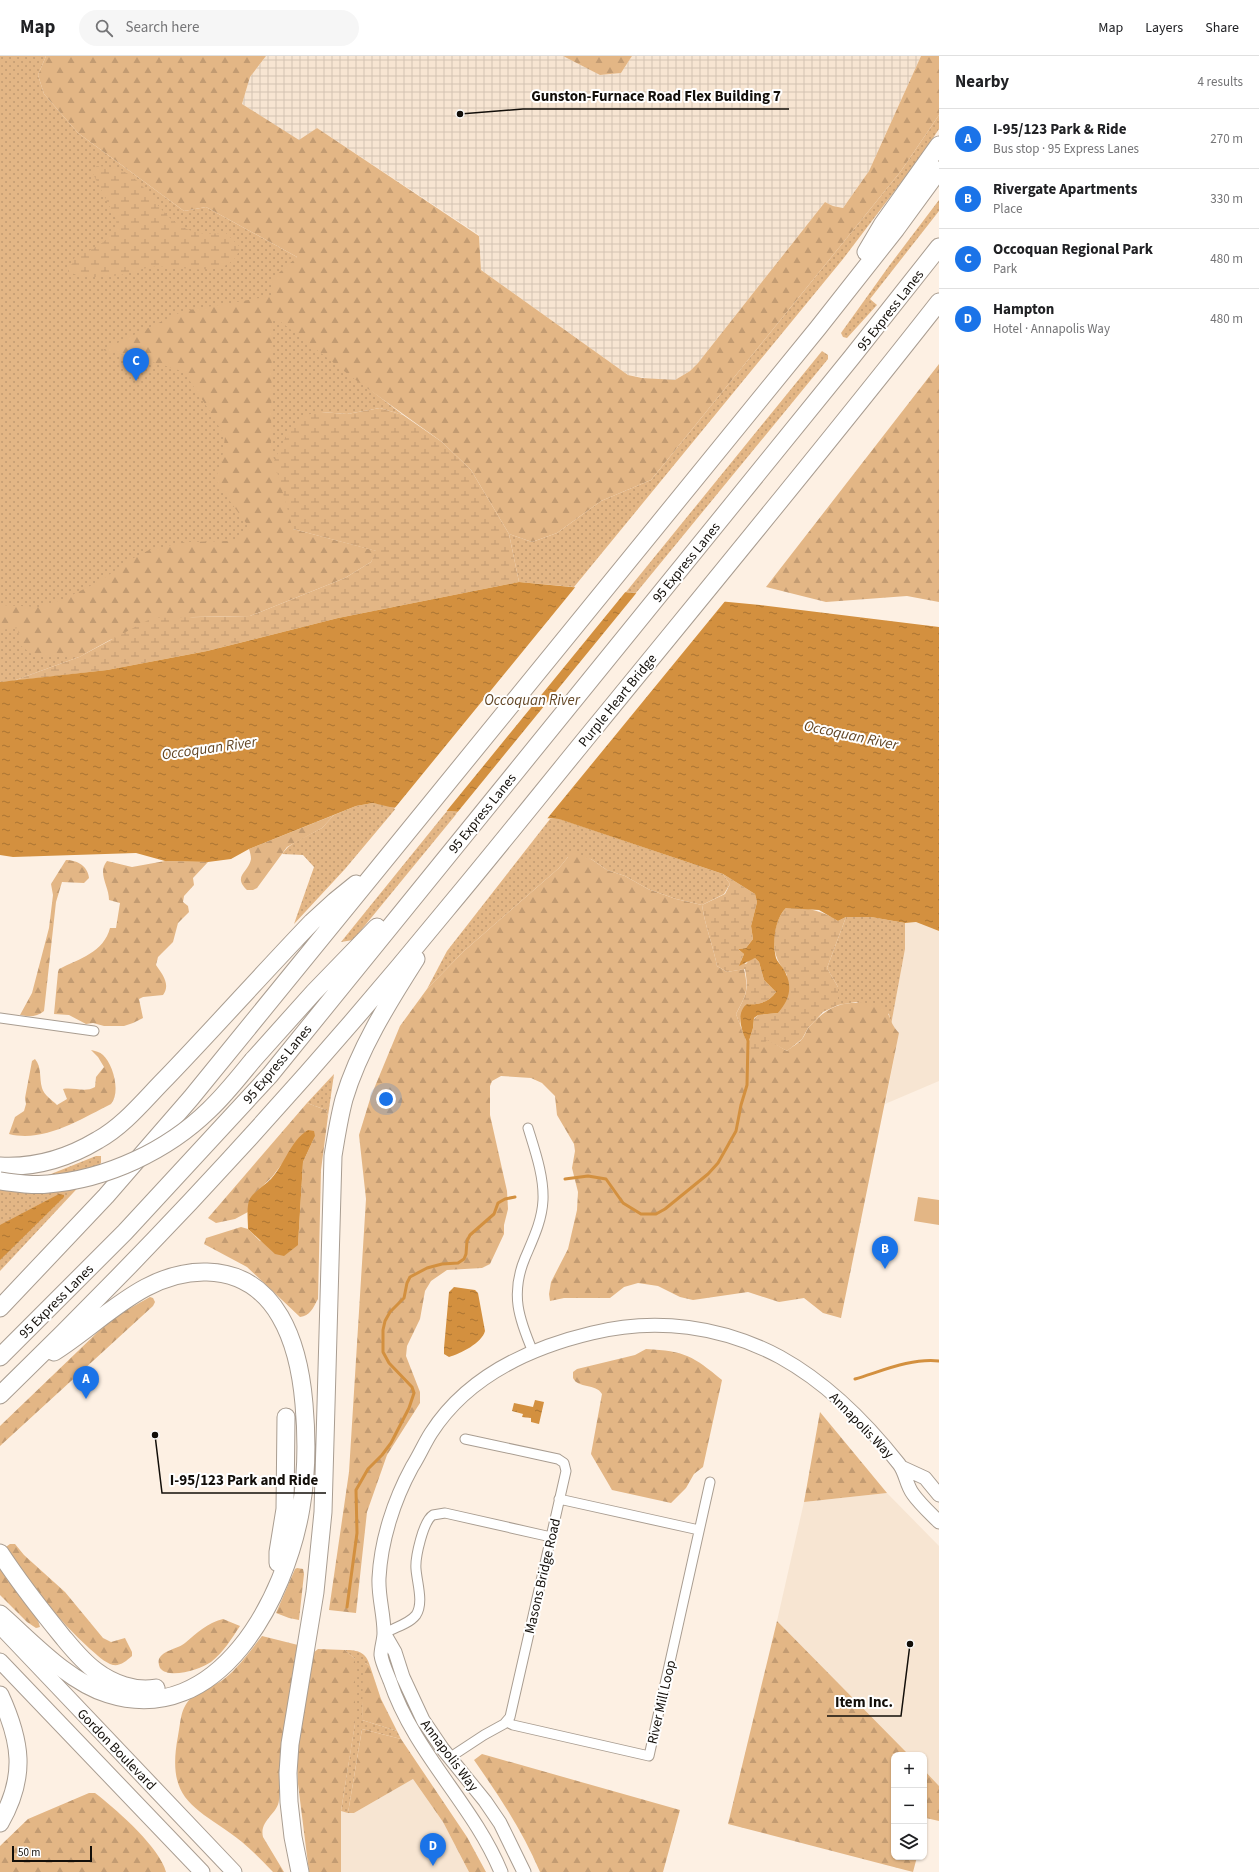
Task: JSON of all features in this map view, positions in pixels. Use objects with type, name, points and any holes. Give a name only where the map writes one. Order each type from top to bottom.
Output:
[{"type":"highway","points":[[831,311],[882,225],[939,145]]},
{"type":"highway","points":[[0,1308],[106,1196],[170,1122],[831,311],[892,235],[939,170]]},
{"type":"highway","name":"95 Express Lanes","points":[[0,1357],[125,1232],[270,1075],[866,341],[939,247]]},
{"type":"highway","name":"Purple Heart Bridge","points":[[446,910],[939,302]]},
{"type":"highway","points":[[0,1180],[23,1184],[47,1184],[77,1180],[113,1170],[141,1158],[168,1142],[208,1111],[314,992],[439,865]]},
{"type":"highway","points":[[0,1166],[34,1164],[61,1158],[84,1148],[110,1132],[176,1068],[323,911],[378,867]]},
{"type":"highway","points":[[0,1395],[124,1272],[207,1184],[314,1064],[446,910]]},
{"type":"highway","points":[[300,1872],[293,1837],[289,1802],[288,1773],[290,1744],[312,1610],[323,1512],[333,1164],[338,1125],[351,1080],[364,1049],[385,1009],[446,910]]},
{"type":"highway","points":[[0,1614],[68,1673],[82,1683],[111,1695],[146,1699],[177,1695],[191,1689],[221,1668],[241,1648],[256,1627],[271,1600],[289,1554],[301,1510],[305,1477],[306,1423],[303,1390],[297,1356],[291,1338],[284,1321],[264,1294],[239,1279],[224,1273],[206,1272],[184,1274],[165,1279],[146,1287],[126,1299],[75,1339],[24,1372]]},
{"type":"highway","points":[[279,1581],[278,1552],[285,1509],[286,1418]]},
{"type":"highway","points":[[0,1553],[31,1598],[78,1655],[95,1671],[117,1683],[138,1688],[170,1686],[221,1668]]},
{"type":"highway","points":[[0,1695],[15,1732],[18,1762],[13,1796],[0,1823]]},
{"type":"main road","name":"Gordon Boulevard","points":[[0,1626],[234,1872]]},
{"type":"main road","name":"Gordon Boulevard","points":[[0,1661],[202,1872]]},
{"type":"street","points":[[0,1018],[94,1031]]},
{"type":"street","points":[[528,1128],[538,1162],[543,1200],[536,1232],[520,1272],[517,1302],[520,1320],[533,1352]]},
{"type":"street","name":"Annapolis Way","points":[[501,1872],[486,1841],[407,1721],[395,1697],[381,1656],[384,1633],[378,1590],[379,1575],[389,1526],[398,1497],[406,1479],[432,1432],[463,1396],[492,1374],[533,1352],[603,1330],[639,1325],[695,1328],[729,1336],[777,1356],[827,1389],[866,1426],[901,1467],[912,1493],[939,1522]]},
{"type":"street","name":"Masons Bridge Road","points":[[465,1439],[563,1461],[566,1471],[511,1713],[507,1722]]},
{"type":"street","name":"Annapolis Way","points":[[901,1467],[924,1478],[939,1495]]},
{"type":"street","name":"River Mill Loop","points":[[507,1722],[513,1725],[649,1756],[710,1482]]},
{"type":"street","points":[[559,1499],[699,1530]]},
{"type":"street","points":[[384,1633],[409,1621],[418,1610],[420,1604],[416,1570],[417,1558],[427,1521],[433,1515],[445,1513],[551,1537]]},
{"type":"street","name":"Annapolis Way","points":[[384,1633],[395,1652],[416,1708],[449,1758],[500,1823],[524,1872]]},
{"type":"street","points":[[449,1758],[480,1737],[507,1722]]},
{"type":"shaded area","points":[[266,56],[563,56],[601,75],[621,73],[632,56],[921,56],[869,171],[843,208],[833,206],[825,202],[698,363],[690,371],[675,380],[659,380],[628,375],[481,270],[479,235],[317,128],[299,141],[242,104],[250,77]]},
{"type":"shaded area","points":[[916,922],[939,931],[939,1081],[885,1104],[899,1033],[891,1025],[905,949],[905,923]]},
{"type":"shaded area","points":[[887,1493],[939,1546],[939,1786],[927,1773],[927,1752],[906,1752],[777,1621],[804,1502]]},
{"type":"shaded area","points":[[413,1779],[443,1822],[469,1872],[341,1872],[341,1811],[354,1813]]},
{"type":"green space","points":[[0,56],[46,56],[38,75],[44,94],[78,133],[184,211],[206,207],[297,257],[272,314],[403,415],[380,408],[347,414],[321,412],[293,529],[79,657],[13,681],[0,682]]},
{"type":"green space","points":[[46,56],[266,56],[250,77],[242,104],[299,140],[317,128],[479,236],[481,270],[628,375],[642,378],[675,380],[690,371],[698,363],[825,202],[833,206],[843,208],[869,171],[921,56],[939,56],[939,115],[901,171],[651,480],[601,501],[557,533],[532,542],[509,534],[471,470],[442,442],[353,378],[272,315],[271,448],[293,529],[377,551],[371,562],[345,578],[250,616],[193,617],[110,640],[79,657],[34,656],[20,645],[18,628],[0,630],[0,605],[39,607],[64,599],[100,581],[130,560],[149,550],[185,542],[237,540],[249,527],[218,485],[216,478],[222,459],[225,437],[184,372],[160,364],[103,350],[183,311],[272,296],[273,278],[297,257],[206,207],[184,211],[78,133],[44,94],[38,75]]},
{"type":"green space","points":[[563,56],[632,56],[621,73],[600,75]]},
{"type":"green space","points":[[939,115],[939,129],[919,159],[843,259],[574,587],[519,582],[509,534],[532,542],[557,533],[601,501],[651,480],[901,171]]},
{"type":"green space","points":[[97,166],[116,168],[129,175],[138,182],[170,218],[180,225],[200,233],[226,233],[240,247],[235,258],[227,265],[215,268],[189,269],[152,267],[102,277],[90,277],[68,272],[68,267],[72,264],[75,257],[98,246],[117,229],[116,219],[91,170]]},
{"type":"green space","points":[[939,200],[939,211],[870,299],[877,305],[847,338],[843,337],[841,333]]},
{"type":"green space","points":[[822,351],[828,355],[828,359],[636,593],[626,592]]},
{"type":"green space","points":[[939,364],[939,602],[907,596],[826,602],[766,587]]},
{"type":"green space","points":[[380,408],[403,415],[442,442],[471,470],[509,534],[519,582],[338,618],[207,651],[107,670],[13,681],[79,657],[152,618],[250,616],[345,578],[371,562],[376,551],[293,529],[274,461],[290,428],[305,415],[321,412],[347,414]]},
{"type":"green space","points":[[373,803],[397,807],[345,869],[294,924],[314,867],[303,855],[282,854],[288,847],[297,841],[322,828],[334,815],[356,806]]},
{"type":"green space","points":[[447,811],[458,812],[353,940],[341,942]]},
{"type":"green space","points":[[334,815],[322,828],[287,847],[257,888],[247,890],[241,881],[241,877],[250,863],[251,859],[249,849]]},
{"type":"green space","points":[[550,819],[560,819],[723,874],[730,884],[724,894],[702,905],[676,899],[648,889],[625,876],[607,870],[591,859],[568,857],[559,868],[464,951],[427,989],[447,951]]},
{"type":"green space","points":[[574,852],[591,859],[607,870],[625,876],[648,889],[676,899],[702,905],[717,966],[727,972],[744,969],[746,993],[736,1014],[750,1051],[767,1039],[787,1051],[803,1038],[809,1028],[819,1017],[835,1006],[852,1003],[884,1005],[899,1033],[841,1318],[823,1313],[804,1298],[779,1302],[748,1292],[693,1300],[680,1297],[658,1286],[638,1283],[624,1287],[610,1298],[564,1298],[550,1301],[549,1294],[551,1282],[568,1249],[577,1210],[578,1192],[572,1168],[575,1151],[574,1144],[557,1115],[555,1096],[542,1083],[531,1078],[501,1076],[492,1081],[490,1086],[490,1115],[507,1191],[508,1209],[504,1225],[504,1234],[490,1264],[482,1268],[447,1270],[431,1281],[425,1291],[420,1319],[407,1346],[406,1356],[420,1392],[420,1403],[387,1455],[367,1512],[356,1613],[329,1610],[349,1472],[366,1199],[359,1135],[371,1096],[400,1026],[427,989],[464,951],[559,868]]},
{"type":"green space","points":[[66,860],[81,864],[87,870],[89,878],[84,883],[62,882],[56,902],[44,1011],[33,1016],[20,1015],[32,993],[49,928],[53,895],[51,884]]},
{"type":"green space","points":[[107,861],[132,867],[165,861],[208,862],[193,878],[194,885],[184,896],[183,902],[188,906],[189,912],[178,923],[173,942],[158,957],[156,965],[166,983],[163,995],[143,997],[139,999],[143,1018],[124,1026],[104,1026],[93,1023],[86,1024],[69,1015],[54,1014],[59,969],[90,954],[102,943],[110,928],[116,928],[120,903],[109,900],[103,875],[104,866]]},
{"type":"green space","points":[[723,874],[755,894],[757,902],[751,926],[753,939],[746,948],[738,949],[744,954],[741,961],[746,964],[750,959],[755,958],[759,962],[764,980],[776,992],[763,1002],[747,1004],[742,1014],[740,1024],[741,1027],[736,1014],[747,988],[745,969],[727,972],[717,966],[702,905],[725,894],[730,884]]},
{"type":"green space","points":[[786,908],[800,908],[825,914],[838,921],[846,917],[827,968],[838,987],[838,1005],[823,1012],[808,1028],[802,1039],[787,1051],[767,1040],[760,1049],[750,1052],[745,1040],[748,1044],[754,1019],[758,1015],[778,1013],[787,975],[778,960],[774,946],[775,932],[782,912]]},
{"type":"green space","points":[[846,917],[871,917],[905,923],[905,949],[891,1025],[889,1014],[856,1002],[838,1005],[838,987],[827,968]]},
{"type":"green space","points":[[91,1050],[99,1052],[103,1055],[107,1059],[113,1071],[116,1086],[114,1099],[111,1104],[62,1128],[49,1132],[22,1136],[9,1134],[15,1117],[24,1111],[32,1061],[35,1059],[39,1066],[43,1091],[57,1105],[67,1099],[63,1089],[87,1090],[95,1087],[96,1077],[104,1067],[98,1057]]},
{"type":"green space","points":[[334,1074],[328,1116],[326,1110],[307,1103]]},
{"type":"green space","points":[[307,1103],[326,1110],[328,1116],[321,1170],[318,1299],[309,1313],[300,1317],[247,1267],[204,1244],[206,1238],[241,1227],[248,1229],[260,1241],[298,1245],[303,1162],[315,1136],[281,1165],[272,1177],[250,1198],[248,1212],[235,1219],[216,1223],[208,1218]]},
{"type":"green space","points":[[96,1156],[101,1156],[101,1163],[0,1271],[0,1190],[51,1174]]},
{"type":"green space","points":[[918,1197],[939,1200],[939,1225],[914,1221]]},
{"type":"green space","points":[[150,1297],[153,1298],[155,1302],[153,1306],[0,1446],[0,1426],[104,1326],[116,1316]]},
{"type":"green space","points":[[646,1349],[670,1351],[688,1356],[703,1365],[722,1380],[703,1467],[694,1474],[686,1488],[671,1503],[612,1490],[591,1454],[602,1394],[596,1388],[579,1384],[573,1378],[573,1372],[577,1369],[635,1355]]},
{"type":"green space","points":[[820,1412],[887,1493],[804,1502]]},
{"type":"green space","points":[[10,1544],[15,1544],[24,1555],[65,1592],[103,1638],[111,1642],[125,1638],[132,1652],[132,1656],[121,1664],[110,1664],[78,1638],[55,1613],[3,1549]]},
{"type":"green space","points":[[0,1567],[37,1617],[40,1627],[36,1628],[27,1622],[0,1595]]},
{"type":"green space","points":[[295,1569],[303,1569],[304,1574],[299,1620],[276,1613]]},
{"type":"green space","points":[[223,1619],[240,1626],[223,1650],[211,1662],[200,1668],[177,1673],[170,1673],[160,1668],[159,1659],[161,1656],[182,1645],[207,1626]]},
{"type":"green space","points":[[777,1621],[906,1752],[891,1752],[891,1860],[916,1860],[913,1872],[728,1824]]},
{"type":"green space","points":[[262,1636],[298,1645],[282,1743],[279,1800],[276,1809],[266,1822],[262,1831],[263,1837],[284,1872],[273,1872],[242,1842],[199,1811],[181,1790],[176,1776],[175,1759],[178,1736],[183,1710],[188,1701],[195,1694],[220,1682],[235,1669]]},
{"type":"green space","points":[[318,1649],[345,1650],[355,1659],[355,1724],[341,1811],[341,1872],[309,1872],[298,1784],[297,1761],[299,1734],[313,1653]]},
{"type":"green space","points":[[345,1650],[358,1651],[364,1655],[370,1666],[365,1663],[362,1720],[397,1731],[401,1739],[362,1729],[348,1813],[341,1811],[355,1723],[355,1659]]},
{"type":"green space","points":[[365,1663],[370,1666],[381,1699],[397,1731],[362,1720],[363,1667]]},
{"type":"green space","points":[[362,1729],[401,1739],[467,1837],[486,1872],[469,1872],[443,1822],[413,1779],[354,1813],[348,1813]]},
{"type":"green space","points":[[482,1754],[680,1810],[663,1872],[540,1872],[518,1828],[474,1760]]},
{"type":"green space","points":[[927,1773],[939,1786],[939,1821],[927,1818]]},
{"type":"green space","points":[[89,1793],[95,1793],[99,1796],[138,1831],[156,1852],[166,1872],[0,1872],[0,1846],[28,1819]]},
{"type":"water","name":"Occoquan River","points":[[519,582],[760,605],[939,627],[939,931],[916,922],[905,923],[871,917],[846,917],[838,921],[819,910],[786,908],[782,912],[777,924],[774,945],[776,958],[788,980],[789,990],[787,1000],[778,1013],[758,1015],[754,1018],[753,1028],[748,1044],[742,1029],[740,1018],[743,1008],[747,1004],[756,1004],[767,1000],[776,992],[764,980],[759,962],[755,958],[739,966],[744,954],[738,949],[746,948],[753,939],[751,926],[757,902],[755,894],[723,874],[559,819],[390,807],[373,803],[356,806],[249,849],[231,859],[208,862],[165,861],[136,853],[13,857],[0,855],[0,682],[107,670],[207,651],[338,618]]},
{"type":"water","points":[[308,1130],[314,1131],[315,1136],[303,1162],[298,1245],[284,1256],[275,1254],[248,1229],[249,1201],[250,1198],[276,1173],[292,1146]]},
{"type":"water","points":[[59,1194],[64,1195],[64,1197],[0,1260],[0,1225]]},
{"type":"water","points":[[454,1287],[475,1290],[478,1293],[485,1331],[480,1340],[475,1344],[464,1351],[449,1357],[444,1354],[444,1348],[449,1292]]},
{"type":"water","points":[[535,1400],[544,1402],[539,1424],[531,1422],[531,1418],[522,1417],[523,1414],[512,1411],[514,1403],[533,1407]]},
{"type":"pier","points":[[577,585],[627,590],[445,813],[394,809]]},
{"type":"pier","points":[[638,591],[726,600],[546,820],[456,814]]},
{"type":"waterway","points":[[565,1179],[588,1176],[606,1179],[623,1203],[641,1214],[656,1214],[665,1209],[708,1174],[718,1163],[736,1131],[747,1085],[748,1041]]},
{"type":"waterway","points":[[347,1607],[357,1533],[356,1490],[368,1469],[382,1455],[391,1443],[409,1408],[414,1393],[412,1387],[389,1363],[383,1352],[383,1330],[385,1321],[390,1312],[404,1298],[407,1283],[410,1277],[427,1268],[442,1264],[458,1263],[464,1259],[467,1241],[470,1235],[494,1214],[498,1203],[505,1199],[515,1197]]},
{"type":"waterway","points":[[855,1379],[907,1363],[918,1361],[939,1361]]},
{"type":"place","name":"Gunston-Furnace Road Flex Building 7","points":[[460,114]]},
{"type":"place","name":"Occoquan Regional Park","points":[[136,381]]},
{"type":"place","name":"Rivergate Apartments","points":[[885,1269]]},
{"type":"place","name":"I-95/123 Park & Ride","points":[[86,1399]]},
{"type":"place","name":"I-95/123 Park and Ride","points":[[155,1435]]},
{"type":"place","name":"Item Inc.","points":[[910,1644]]},
{"type":"place","name":"Hampton","points":[[433,1866]]}]
